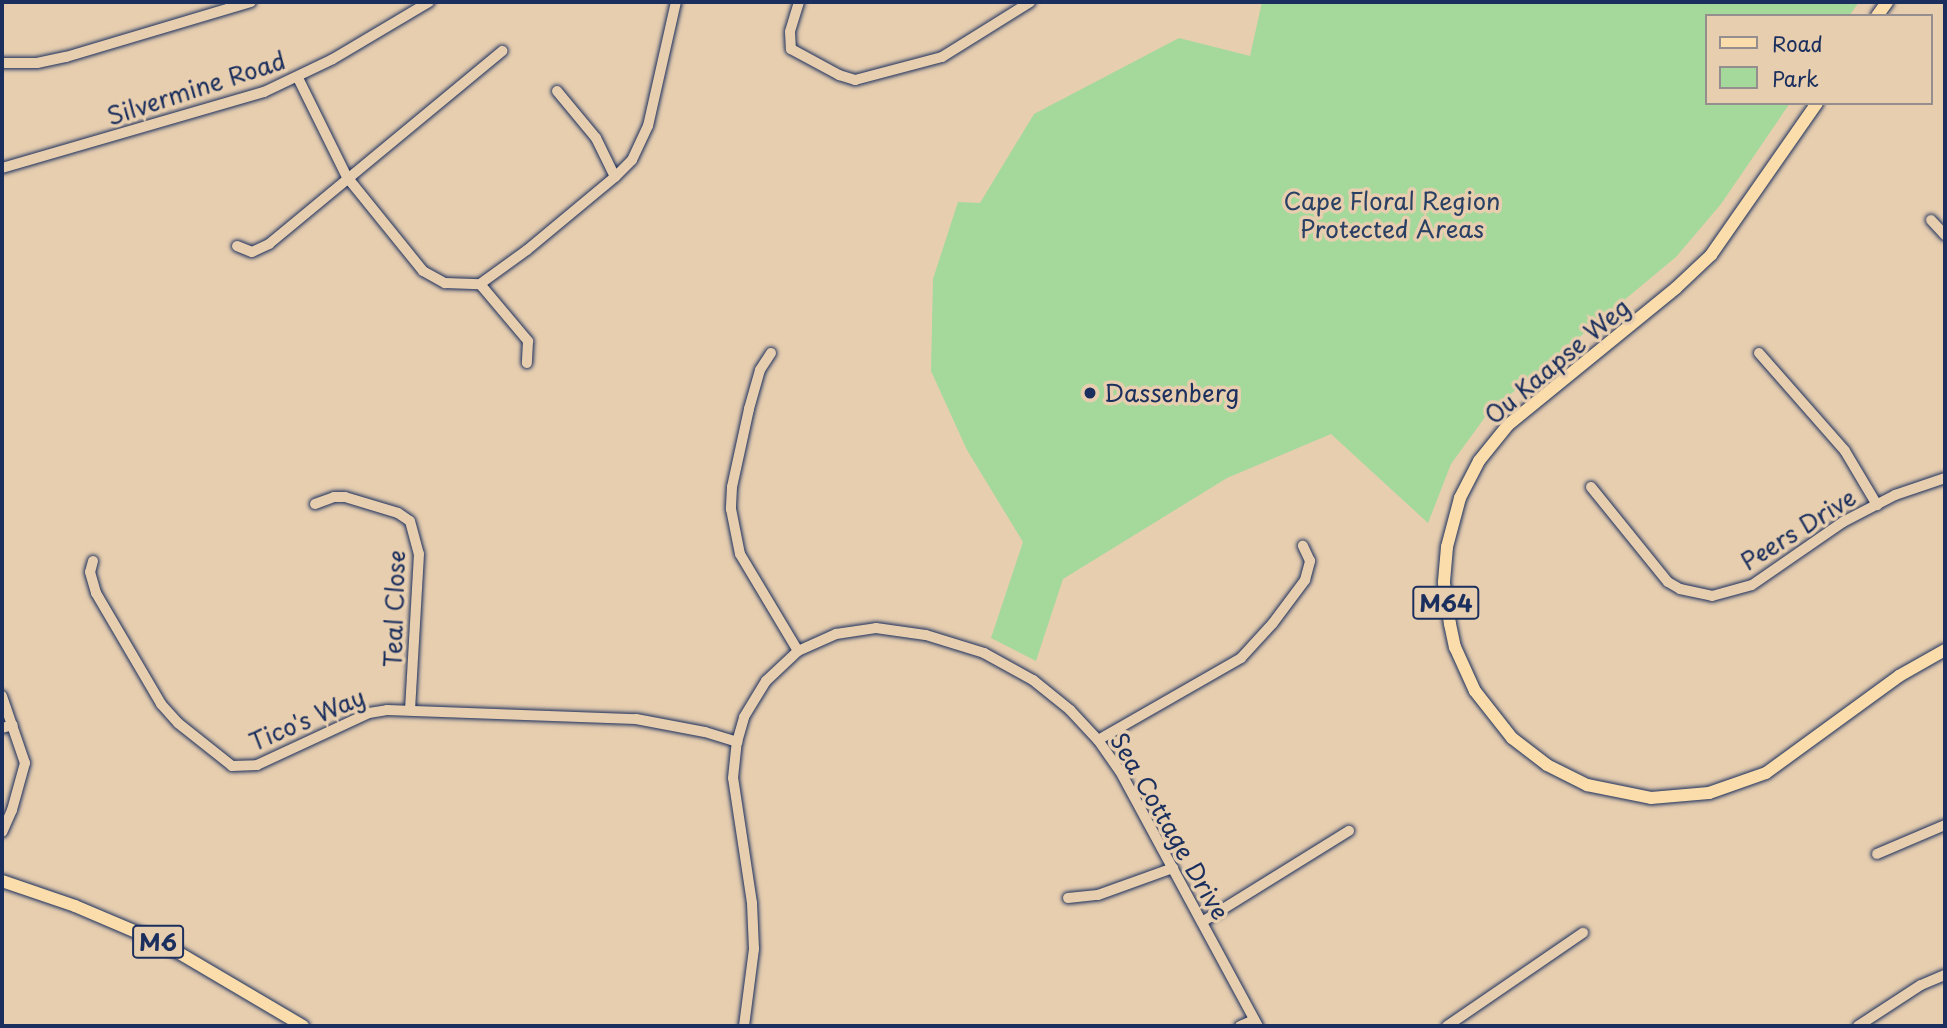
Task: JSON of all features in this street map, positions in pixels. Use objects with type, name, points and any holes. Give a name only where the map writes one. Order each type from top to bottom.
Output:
[{"type":"main road","name":"Ou Kaapse Weg","points":[[1816,105],[1711,255],[1676,288],[1524,411],[1495,440],[1479,461],[1460,498],[1447,547],[1444,583],[1455,647],[1475,691],[1512,738],[1547,765],[1587,785],[1651,798],[1709,793],[1766,773],[1899,676],[1945,650]]},
{"type":"main road","name":"M6","points":[[2,881],[75,906],[141,934],[303,1026]]},
{"type":"street","points":[[2,63],[37,63],[66,57],[251,2]]},
{"type":"street","name":"Silvermine Road","points":[[2,168],[197,113],[298,78],[429,2]]},
{"type":"street","points":[[298,78],[347,177],[423,271],[445,284],[480,284],[501,271],[632,160],[646,135],[676,2]]},
{"type":"street","points":[[799,2],[790,32],[791,49],[839,75],[855,80],[932,62],[1030,2]]},
{"type":"street","points":[[237,246],[245,252],[261,249],[502,51]]},
{"type":"street","points":[[557,91],[596,138],[615,177]]},
{"type":"street","points":[[1931,220],[1945,235]]},
{"type":"street","points":[[480,284],[528,341],[527,363]]},
{"type":"street","points":[[1759,352],[1845,451],[1877,505]]},
{"type":"street","points":[[771,353],[760,370],[749,409],[732,487],[731,509],[740,554],[799,651]]},
{"type":"street","name":"Peers Drive","points":[[1591,487],[1668,582],[1679,589],[1712,596],[1752,585],[1812,541],[1877,505],[1945,478]]},
{"type":"street","name":"Teal Close","points":[[318,502],[345,497],[398,513],[410,522],[419,554],[411,710]]},
{"type":"street","points":[[1098,740],[1241,658],[1279,615],[1304,580],[1310,562],[1303,546]]},
{"type":"street","name":"Tico's Way","points":[[93,561],[90,572],[96,593],[161,704],[178,723],[226,763],[239,767],[257,765],[369,713],[411,710],[636,719],[705,732],[737,742]]},
{"type":"street","name":"Sea Cottage Drive","points":[[744,1026],[751,988],[753,928],[747,856],[733,778],[737,742],[752,700],[779,666],[822,639],[857,629],[902,630],[984,653],[1033,680],[1070,710],[1098,740],[1120,771],[1256,1023]]},
{"type":"street","points":[[2,696],[25,757],[24,771],[2,832]]},
{"type":"street","points":[[2,728],[13,725]]},
{"type":"street","points":[[1877,854],[1945,825]]},
{"type":"street","points":[[1202,922],[1349,831]]},
{"type":"street","points":[[1068,898],[1087,898],[1173,868]]},
{"type":"street","points":[[1447,1026],[1583,933]]},
{"type":"street","points":[[1858,1026],[1921,985],[1945,975]]},
{"type":"street","points":[[1240,1026],[1256,1023]]},
{"type":"green space","name":"Cape Floral Region Protected Areas","points":[[1262,2],[1859,2],[1850,14],[1706,14],[1706,105],[1789,105],[1721,204],[1676,257],[1488,413],[1451,464],[1428,523],[1331,434],[1227,478],[1063,579],[1036,661],[991,638],[1023,542],[967,450],[931,371],[933,279],[958,202],[980,203],[1034,114],[1179,38],[1250,56]]},
{"type":"place","name":"Dassenberg","points":[[1090,393]]}]
